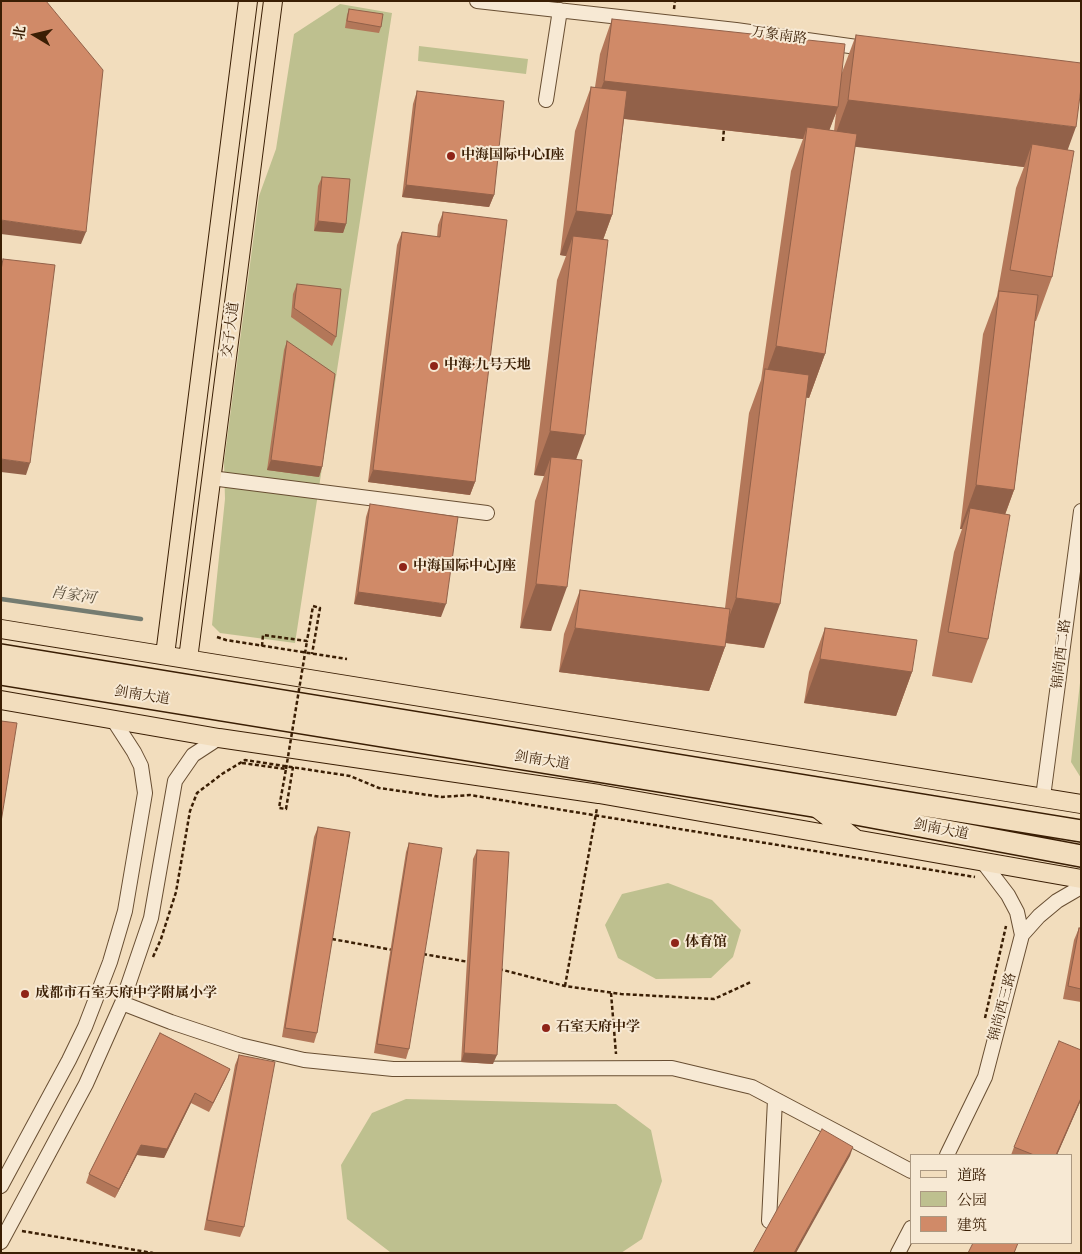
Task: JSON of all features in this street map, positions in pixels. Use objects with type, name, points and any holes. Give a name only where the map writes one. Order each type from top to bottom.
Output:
[{"type":"highway","name":"剑南大道","points":[[1,655],[1081,831]]},
{"type":"highway","name":"剑南大道","points":[[1,674],[814,806],[1081,856]]},
{"type":"main road","name":"交子大道","points":[[165,656],[248,1]]},
{"type":"main road","name":"交子大道","points":[[188,659],[273,1]]},
{"type":"main road","points":[[1,629],[1081,804]]},
{"type":"main road","points":[[1,700],[219,738],[599,794],[1081,879]]},
{"type":"main road","points":[[814,806],[858,840]]},
{"type":"street","name":"万象南路","points":[[477,1],[736,30],[884,51]]},
{"type":"street","points":[[546,100],[560,10]]},
{"type":"street","points":[[211,478],[488,513]]},
{"type":"street","name":"锦尚西二路","points":[[1043,797],[1081,511]]},
{"type":"street","points":[[1,1186],[69,1060],[85,1026],[110,962],[125,911],[145,793],[141,766],[112,718]]},
{"type":"street","points":[[1,1242],[86,1084],[122,1003],[151,918],[174,781],[193,755],[219,738]]},
{"type":"street","name":"锦尚西三路","points":[[947,1154],[985,1077],[1022,935],[1017,912],[1008,896],[982,861]]},
{"type":"street","points":[[1022,935],[1039,916],[1057,901],[1081,887]]},
{"type":"street","points":[[122,1003],[240,1045],[304,1060],[393,1069],[672,1068],[752,1088],[910,1170]]},
{"type":"street","points":[[769,1221],[775,1100]]},
{"type":"street","points":[[898,1253],[910,1230]]},
{"type":"path","points":[[722,141],[725,123]]},
{"type":"path","points":[[293,767],[286,809],[279,808],[313,606],[320,608],[312,654]]},
{"type":"path","points":[[262,646],[263,635],[307,642]]},
{"type":"path","points":[[217,637],[347,659]]},
{"type":"path","points":[[150,963],[162,939],[176,892],[190,811],[197,792],[245,760],[350,776],[379,788],[442,797],[470,795],[979,878]]},
{"type":"path","points":[[241,762],[286,769]]},
{"type":"path","points":[[565,986],[599,794]]},
{"type":"path","points":[[983,1026],[1007,921]]},
{"type":"path","points":[[331,939],[398,951]]},
{"type":"path","points":[[415,953],[475,963]]},
{"type":"path","points":[[491,967],[565,986],[611,992],[714,999],[750,982]]},
{"type":"path","points":[[611,992],[617,1068]]},
{"type":"path","points":[[8,1229],[153,1253]]},
{"type":"green space","points":[[340,4],[392,13],[295,643],[220,633],[212,625],[225,499],[224,462],[259,196],[276,149],[294,34]]},
{"type":"green space","points":[[419,46],[528,59],[526,74],[418,61]]},
{"type":"green space","points":[[1081,674],[1081,778],[1071,762]]},
{"type":"green space","name":"体育馆","points":[[668,883],[712,900],[741,930],[733,957],[711,978],[656,979],[618,958],[605,925],[622,894]]},
{"type":"green space","points":[[406,1099],[616,1104],[651,1130],[662,1181],[642,1239],[621,1253],[390,1252],[347,1219],[341,1165],[372,1113]]},
{"type":"building","points":[[1,1],[46,1],[103,70],[86,232],[1,220]]},
{"type":"building","points":[[349,9],[383,14],[381,27],[347,21]]},
{"type":"building","points":[[612,19],[845,44],[838,107],[604,81]]},
{"type":"building","points":[[856,35],[1081,63],[1081,88],[1076,127],[848,100]]},
{"type":"building","points":[[591,87],[627,91],[612,215],[576,211]]},
{"type":"building","name":"中海国际中心I座","points":[[417,91],[504,101],[494,195],[406,185]]},
{"type":"building","points":[[807,127],[857,134],[825,354],[776,346]]},
{"type":"building","points":[[1032,144],[1074,151],[1052,277],[1010,270]]},
{"type":"building","points":[[322,177],[350,179],[346,224],[318,221]]},
{"type":"building","name":"中海·九号天地","points":[[443,212],[507,220],[475,482],[373,470],[402,232],[440,237]]},
{"type":"building","points":[[573,236],[608,240],[585,435],[550,431]]},
{"type":"building","points":[[3,259],[55,265],[30,463],[1,459],[1,270]]},
{"type":"building","points":[[297,284],[341,289],[336,337],[294,308]]},
{"type":"building","points":[[999,291],[1038,295],[1014,490],[976,485]]},
{"type":"building","points":[[287,341],[335,374],[322,467],[271,460]]},
{"type":"building","points":[[765,369],[809,375],[780,604],[736,598]]},
{"type":"building","points":[[551,457],[582,460],[567,587],[536,584]]},
{"type":"building","name":"中海国际中心J座","points":[[370,504],[458,517],[446,604],[358,592]]},
{"type":"building","points":[[970,508],[1010,515],[988,639],[948,632]]},
{"type":"building","points":[[580,590],[730,609],[725,647],[575,628]]},
{"type":"building","points":[[825,628],[917,640],[912,672],[820,659]]},
{"type":"building","points":[[1,721],[17,723],[1,822]]},
{"type":"building","points":[[318,827],[350,832],[317,1033],[285,1028]]},
{"type":"building","points":[[409,843],[442,848],[409,1049],[377,1044]]},
{"type":"building","points":[[477,850],[509,852],[497,1055],[464,1053]]},
{"type":"building","points":[[1079,928],[1081,928],[1081,989],[1068,986]]},
{"type":"building","points":[[160,1033],[230,1069],[213,1103],[195,1093],[167,1149],[141,1145],[119,1189],[89,1174]]},
{"type":"building","points":[[1059,1041],[1081,1050],[1081,1098],[1056,1154],[1032,1154],[1014,1147]]},
{"type":"building","points":[[239,1055],[275,1062],[244,1227],[207,1220]]},
{"type":"building","points":[[822,1129],[853,1147],[794,1253],[753,1253]]},
{"type":"building","points":[[972,1244],[1018,1244],[1014,1253],[968,1253]]},
{"type":"waterway","name":"肖家河","points":[[1,599],[141,619]]},
{"type":"place","name":"中海国际中心I座","points":[[451,156]]},
{"type":"place","name":"中海·九号天地","points":[[434,366]]},
{"type":"place","name":"中海国际中心J座","points":[[403,567]]},
{"type":"place","name":"体育馆","points":[[675,943]]},
{"type":"place","name":"成都市石室天府中学附属小学","points":[[25,994]]},
{"type":"place","name":"石室天府中学","points":[[546,1028]]}]
